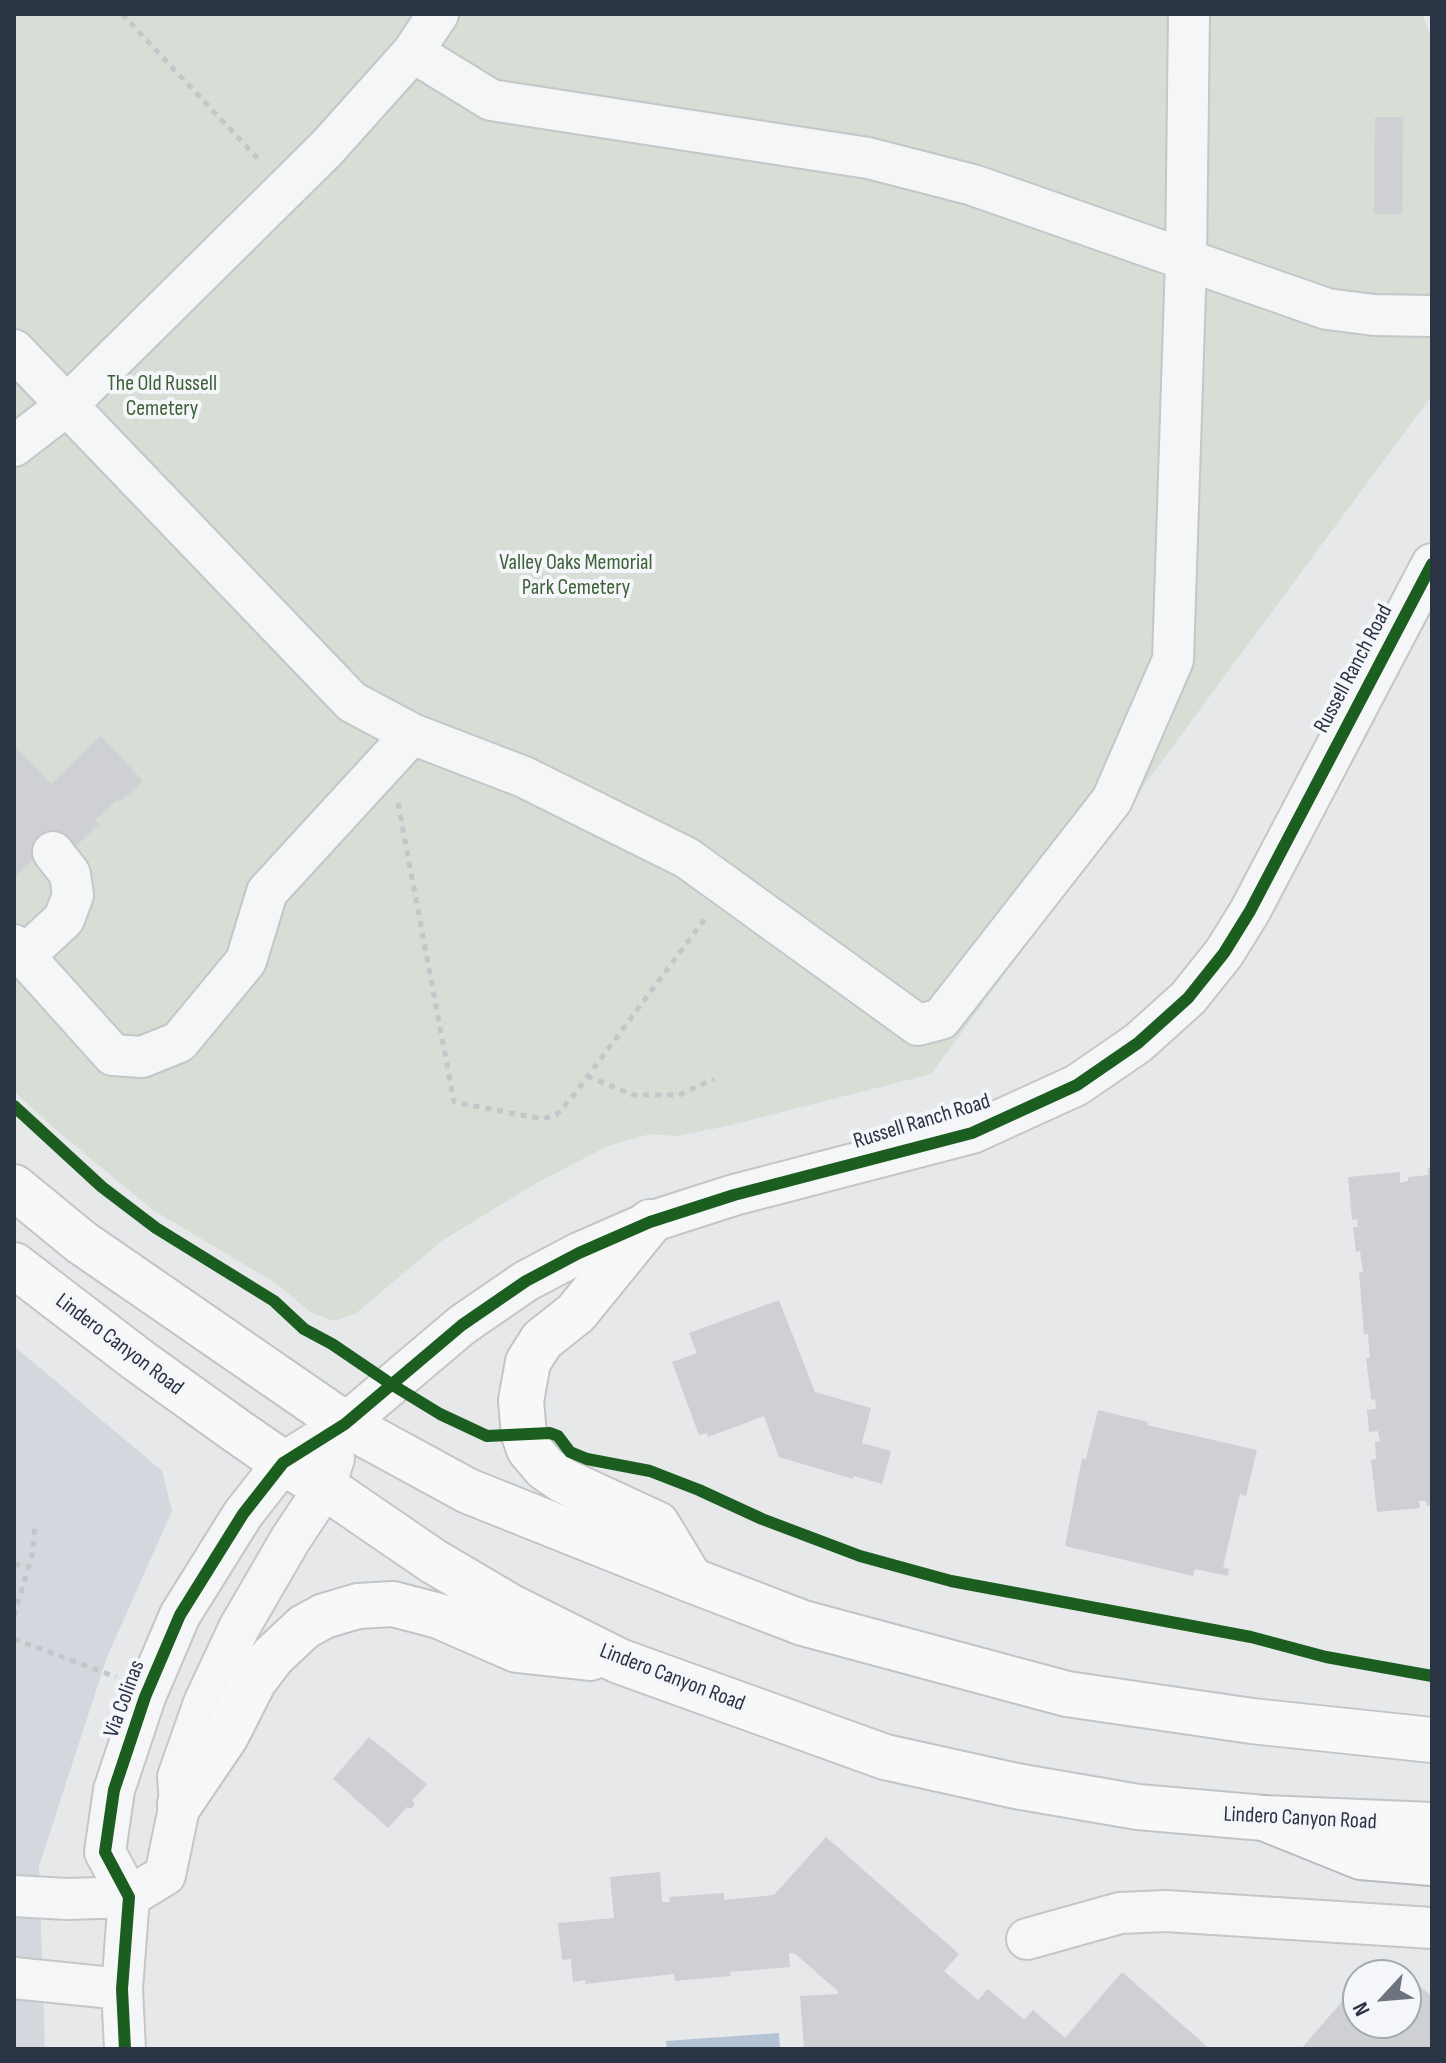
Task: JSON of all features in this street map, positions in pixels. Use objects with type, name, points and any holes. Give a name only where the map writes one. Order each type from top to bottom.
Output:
[{"type":"main road","points":[[14,1187],[81,1242],[345,1424],[468,1491],[691,1580],[803,1623],[1067,1694],[1252,1721],[1432,1740]]},
{"type":"main road","points":[[650,1222],[576,1313],[542,1340],[528,1362],[521,1401],[524,1435],[529,1449],[545,1468],[564,1481],[657,1524],[691,1580]]},
{"type":"main road","name":"Lindero Canyon Road","points":[[14,1265],[138,1360],[283,1463],[325,1487],[433,1561],[511,1607],[619,1661],[885,1757],[1016,1786],[1138,1807],[1264,1818],[1432,1825]]},
{"type":"main road","points":[[180,1804],[226,1736],[254,1681],[304,1627],[324,1616],[358,1606],[393,1604],[439,1616],[517,1650],[619,1661]]},
{"type":"main road","points":[[1264,1818],[1361,1857],[1432,1863]]},
{"type":"street","points":[[16,453],[327,148],[413,52],[438,14]]},
{"type":"street","points":[[14,350],[352,702],[401,746],[524,777],[687,858],[918,1025],[941,1019],[1112,800],[1173,660],[1186,261],[1189,14]]},
{"type":"street","points":[[413,52],[491,100],[868,158],[973,185],[1327,309],[1374,315],[1432,316]]},
{"type":"street","name":"Russell Ranch Road","points":[[345,1424],[462,1325],[526,1281],[579,1253],[650,1222],[734,1195],[972,1133],[1077,1085],[1138,1043],[1188,998],[1224,953],[1250,911],[1432,564]]},
{"type":"street","points":[[53,852],[70,874],[73,895],[64,919],[19,951],[113,1055],[142,1057],[179,1042],[246,961],[267,892],[401,746]]},
{"type":"street","points":[[14,1896],[67,1899],[129,1897],[165,1875],[180,1804],[178,1777],[204,1703],[239,1628],[325,1487],[345,1424]]},
{"type":"street","name":"Via Colinas","points":[[129,1897],[105,1852],[114,1790],[145,1697],[180,1615],[243,1514],[283,1463],[345,1424]]},
{"type":"street","points":[[125,2049],[122,1989],[129,1897]]},
{"type":"street","points":[[1027,1939],[1120,1913],[1166,1911],[1432,1928]]},
{"type":"street","points":[[14,1978],[122,1989]]},
{"type":"path","points":[[122,14],[287,189]]},
{"type":"path","points":[[401,746],[454,1102],[542,1119],[556,1115],[728,887]]},
{"type":"path","points":[[587,1076],[633,1095],[679,1095],[714,1079]]},
{"type":"path","points":[[14,1616],[33,1551],[35,1523]]},
{"type":"path","points":[[14,1564],[28,1567]]},
{"type":"path","points":[[14,1639],[107,1673]]},
{"type":"shaded area","points":[[14,1346],[162,1471],[172,1511],[107,1657],[39,1866],[45,2049],[14,2049]]},
{"type":"green space","name":"Valley Oaks Memorial Park Cemetery","points":[[14,14],[1422,14],[1432,39],[1432,395],[931,1074],[723,1127],[676,1136],[650,1134],[608,1146],[540,1181],[443,1240],[355,1314],[334,1321],[310,1312],[277,1284],[153,1210],[14,1091]]},
{"type":"water","points":[[779,2033],[780,2049],[667,2049],[666,2041]]},
{"type":"building","points":[[1375,117],[1403,117],[1402,214],[1374,214]]},
{"type":"building","points":[[101,736],[143,781],[95,820],[99,824],[69,853],[56,838],[14,878],[14,746],[51,784]]},
{"type":"building","points":[[1432,1167],[1432,1506],[1427,1506],[1426,1501],[1419,1501],[1420,1508],[1377,1512],[1371,1460],[1376,1459],[1375,1442],[1380,1441],[1378,1431],[1369,1432],[1367,1410],[1376,1409],[1375,1399],[1371,1400],[1366,1358],[1370,1358],[1368,1334],[1364,1334],[1359,1273],[1363,1272],[1360,1251],[1356,1252],[1353,1227],[1358,1227],[1357,1219],[1352,1220],[1348,1177],[1400,1172],[1400,1183],[1408,1181],[1408,1177],[1428,1175],[1428,1168]]},
{"type":"building","points":[[779,1300],[815,1392],[871,1408],[862,1443],[891,1451],[882,1484],[854,1476],[853,1479],[779,1457],[764,1416],[708,1437],[707,1433],[699,1435],[672,1362],[697,1353],[689,1333]]},
{"type":"building","points":[[1098,1410],[1148,1422],[1147,1425],[1257,1450],[1246,1496],[1240,1494],[1223,1567],[1229,1569],[1228,1576],[1195,1569],[1193,1576],[1065,1546],[1082,1458],[1086,1459]]},
{"type":"building","points":[[369,1737],[427,1784],[412,1801],[415,1804],[411,1809],[407,1807],[388,1828],[333,1779]]},
{"type":"building","points":[[826,1837],[959,1954],[944,1971],[978,2000],[988,1989],[1024,2020],[1033,2010],[1065,2038],[1122,1972],[1210,2049],[804,2049],[800,1996],[838,1994],[838,1991],[794,1953],[789,1953],[790,1967],[730,1972],[731,1976],[675,1981],[674,1974],[585,1984],[585,1980],[573,1982],[571,1959],[562,1960],[558,1923],[614,1918],[610,1877],[660,1872],[662,1902],[670,1902],[669,1897],[724,1893],[724,1900],[774,1895]]},
{"type":"building","points":[[1422,1988],[1432,1996],[1432,2049],[1301,2049],[1342,2002],[1342,2039],[1422,2039]]},
{"type":"cycle path","points":[[125,2049],[122,1989],[129,1897],[105,1852],[114,1790],[145,1697],[180,1615],[243,1514],[283,1463],[345,1424],[462,1325],[526,1281],[579,1253],[650,1222],[734,1195],[972,1133],[1077,1085],[1138,1043],[1188,998],[1224,953],[1250,911],[1432,564]]},
{"type":"cycle path","points":[[14,1106],[102,1187],[156,1228],[274,1301],[304,1329],[391,1384],[440,1414],[487,1436],[550,1433],[558,1436],[570,1452],[587,1459],[650,1471],[762,1519],[860,1556],[951,1581],[1251,1637],[1326,1657],[1432,1676]]},
{"type":"park label","name":"The Old Russell Cemetery","points":[[162,396]]}]
